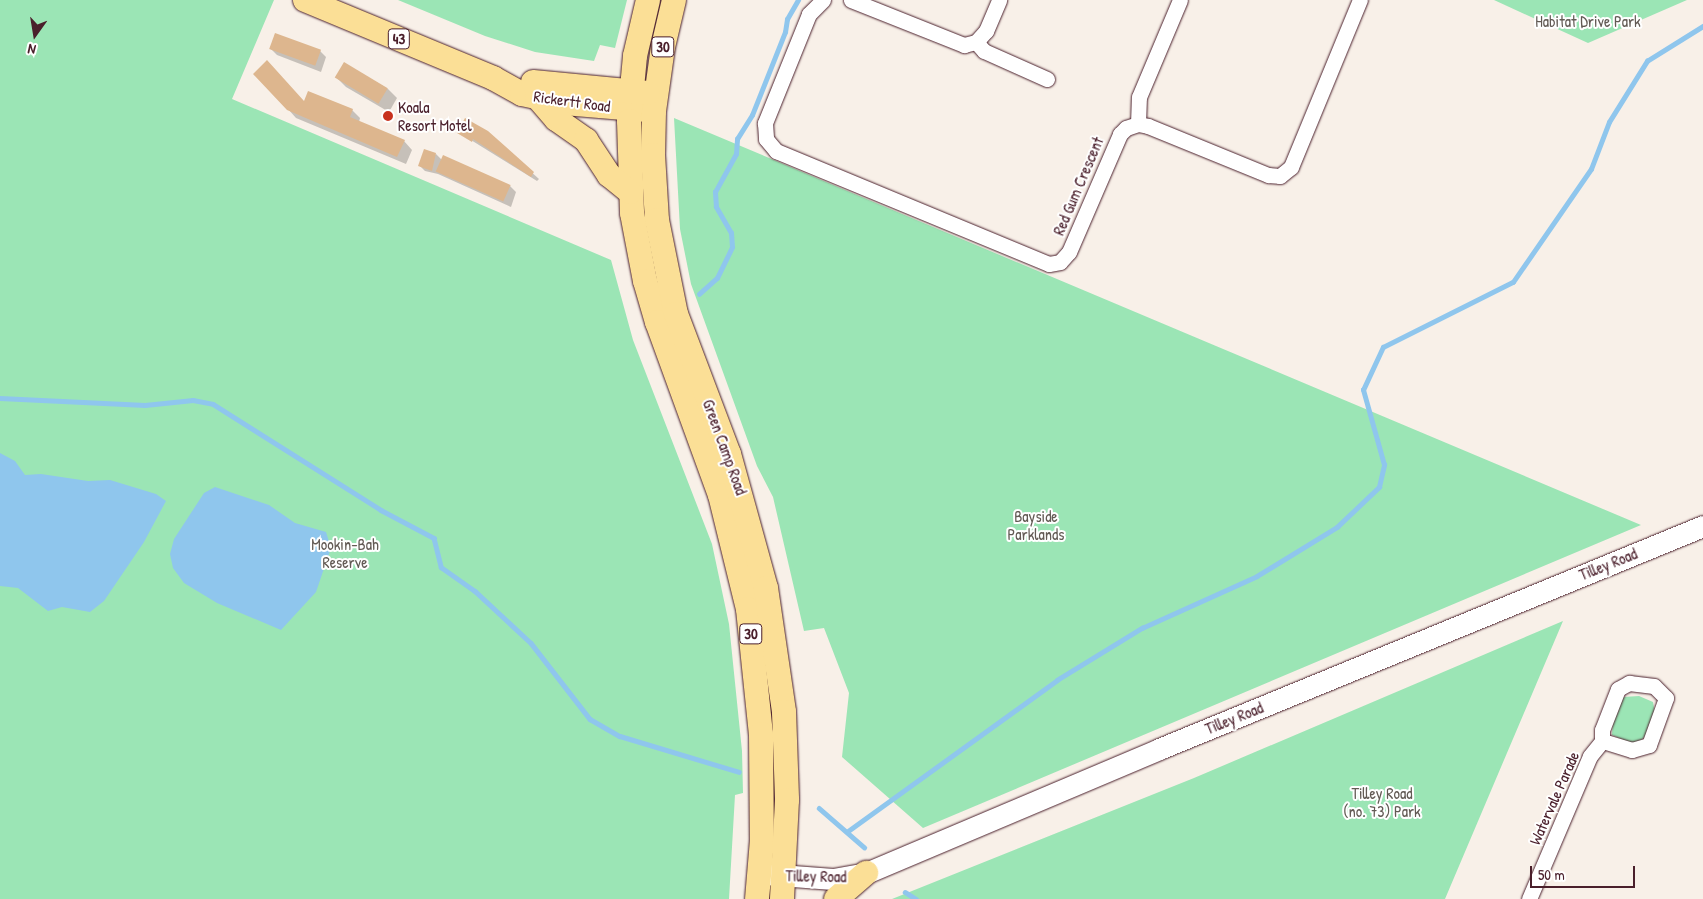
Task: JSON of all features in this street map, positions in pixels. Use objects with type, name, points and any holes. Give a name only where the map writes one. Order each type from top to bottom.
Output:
[{"type":"main road","name":"Rickertt Road","points":[[306,0],[537,98],[631,100]]},
{"type":"main road","name":"Green Camp Road","points":[[648,0],[635,56],[631,100],[630,192],[645,281],[720,495],[748,609],[761,734],[757,899]]},
{"type":"main road","name":"Green Camp Road","points":[[674,0],[655,103],[656,202],[667,277],[676,314],[741,491],[766,588],[784,712],[787,800],[782,899]]},
{"type":"main road","name":"Rickertt Road","points":[[493,78],[655,103]]},
{"type":"main road","name":"43","points":[[537,98],[556,119],[586,140],[609,175],[630,192]]},
{"type":"main road","name":"Tilley Road","points":[[759,873],[833,879],[866,873],[1132,760],[1703,526]]},
{"type":"main road","points":[[836,899],[866,873]]},
{"type":"street","name":"Red Gum Crescent","points":[[823,0],[809,14],[765,122],[766,139],[776,151],[1040,262],[1060,262],[1069,252],[1120,134],[1126,128],[1138,124]]},
{"type":"street","points":[[851,0],[950,42],[964,45],[976,42],[986,31],[999,0]]},
{"type":"street","points":[[1180,0],[1140,97],[1138,124],[1268,175],[1280,176],[1291,166],[1360,0]]},
{"type":"street","points":[[976,42],[984,51],[1047,80]]},
{"type":"street","name":"Watervale Parade","points":[[1529,899],[1590,756],[1602,741],[1602,730],[1618,689],[1629,682],[1654,686],[1666,698],[1649,745],[1632,750],[1602,741]]},
{"type":"green space","name":"Mookin-Bah Reserve","points":[[0,0],[274,0],[232,99],[611,260],[633,340],[712,544],[729,624],[742,751],[743,793],[735,795],[729,899],[0,899]]},
{"type":"green space","points":[[398,0],[627,0],[615,48],[600,45],[594,61],[535,52],[485,36]]},
{"type":"green space","name":"Habitat Drive Park","points":[[1494,0],[1687,0],[1588,43]]},
{"type":"green space","name":"Bayside Parklands","points":[[674,118],[1641,525],[923,828],[842,757],[849,693],[824,628],[804,631],[773,497],[757,466],[691,284],[680,229]]},
{"type":"green space","name":"Tilley Road (no. 73) Park","points":[[1563,621],[1445,899],[892,899],[1194,778]]},
{"type":"green space","points":[[1639,696],[1653,702],[1655,713],[1647,735],[1635,745],[1612,735],[1613,721],[1623,697]]},
{"type":"water","points":[[0,453],[15,461],[25,475],[41,474],[88,481],[110,480],[156,494],[166,501],[144,542],[104,601],[90,612],[62,607],[48,611],[18,588],[0,586]]},
{"type":"water","points":[[215,487],[269,505],[295,523],[326,532],[331,548],[316,592],[281,630],[217,603],[184,583],[173,568],[170,554],[174,539],[204,493]]},
{"type":"building","points":[[275,33],[321,50],[315,66],[269,49]]},
{"type":"building","points":[[267,60],[304,101],[308,91],[353,109],[350,117],[405,140],[397,157],[287,110],[253,74]]},
{"type":"building","points":[[344,62],[388,88],[378,104],[335,77]]},
{"type":"building","points":[[465,118],[488,131],[534,172],[531,177],[473,139],[472,142],[457,133]]},
{"type":"building","points":[[424,149],[436,153],[432,171],[418,166]]},
{"type":"building","points":[[443,155],[511,185],[503,202],[436,171]]},
{"type":"waterway","points":[[699,294],[717,278],[732,247],[731,233],[716,207],[715,192],[736,154],[737,139],[752,115],[785,32],[787,19],[798,0]]},
{"type":"waterway","points":[[848,831],[1057,680],[1142,628],[1257,576],[1337,527],[1379,487],[1384,465],[1363,390],[1383,347],[1513,282],[1591,169],[1609,122],[1647,61],[1703,26]]},
{"type":"waterway","points":[[0,398],[145,405],[193,400],[213,404],[381,510],[434,538],[441,567],[475,591],[531,643],[590,719],[620,736],[739,772]]},
{"type":"waterway","points":[[819,808],[864,847]]},
{"type":"waterway","points":[[905,892],[916,899]]},
{"type":"place","name":"Koala Resort Motel","points":[[388,116]]}]
